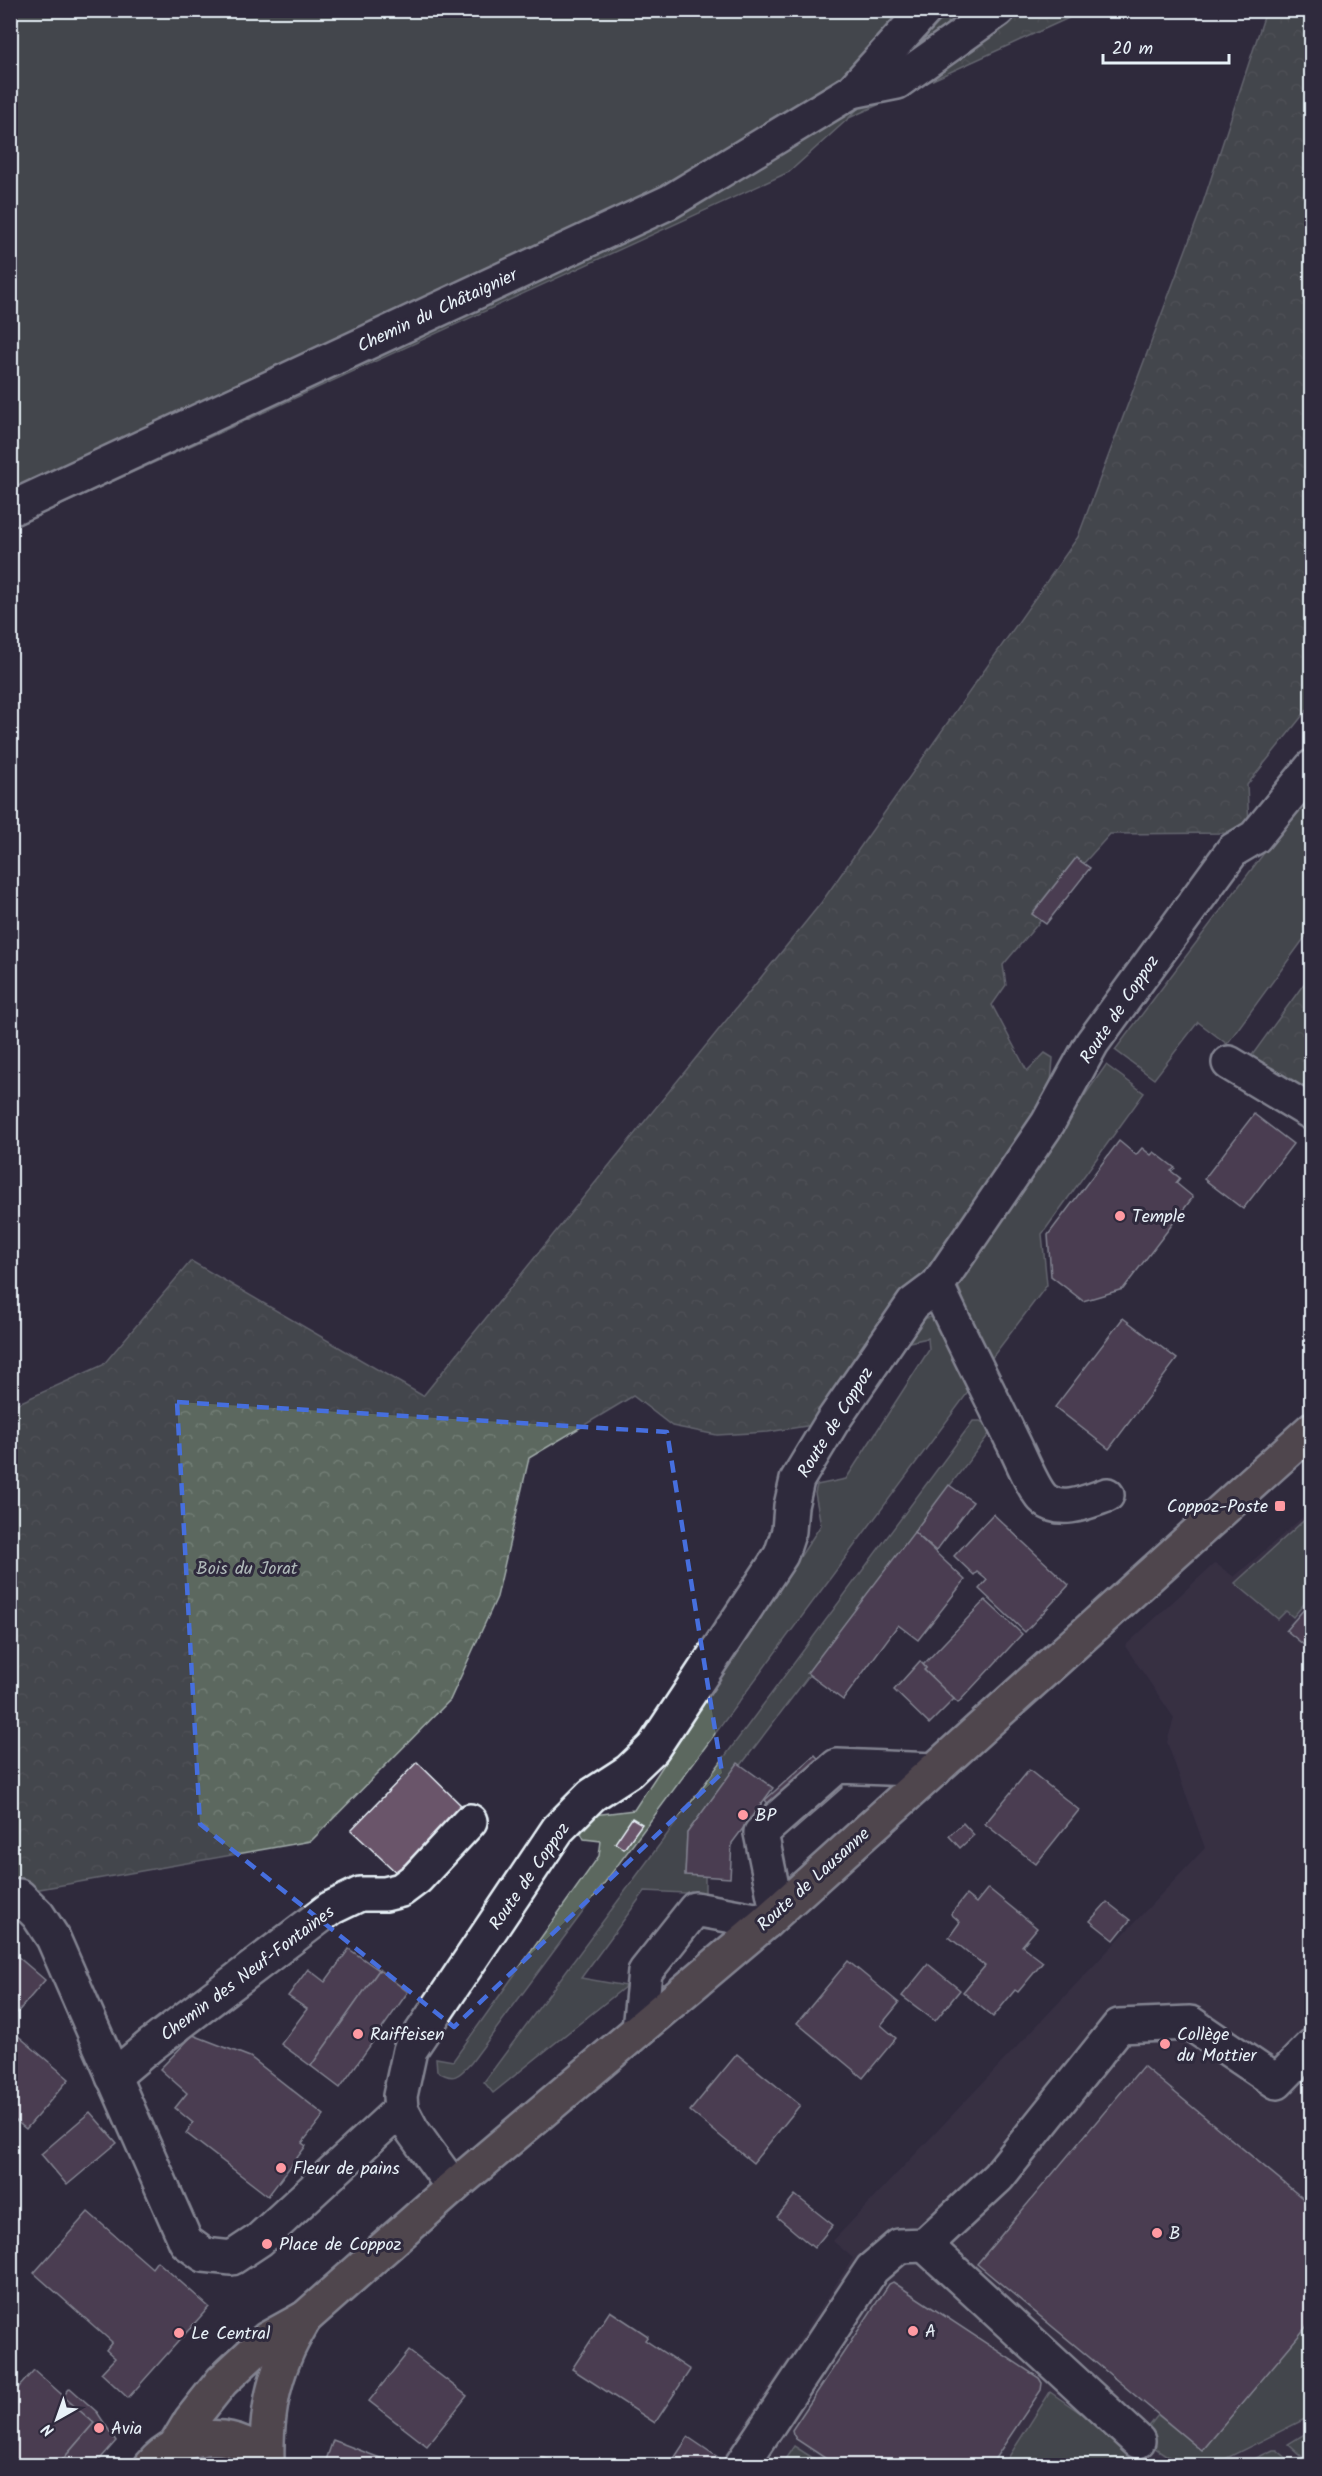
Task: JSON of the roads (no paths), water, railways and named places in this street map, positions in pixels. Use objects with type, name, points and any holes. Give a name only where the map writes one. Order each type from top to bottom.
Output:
[{"type":"main road","name":"Route de Lausanne","points":[[176,2445],[191,2420],[222,2381],[241,2362],[267,2339],[305,2318],[453,2187],[772,1917],[1311,1429]]},
{"type":"main road","name":"Route de Lausanne","points":[[268,2464],[267,2440],[276,2385],[285,2356],[305,2318]]},
{"type":"main road","points":[[151,2466],[158,2457],[176,2445],[207,2438],[223,2438],[239,2443],[268,2464]]},
{"type":"street","name":"Chemin du Châtaignier","points":[[10,509],[669,202],[852,91],[925,10]]},
{"type":"street","name":"Chemin du Châtaignier","points":[[852,91],[897,82],[998,10]]},
{"type":"street","name":"Route de Coppoz","points":[[401,2109],[400,2096],[410,2050],[558,1829],[592,1795],[629,1771],[653,1748],[781,1555],[789,1531],[791,1506],[797,1480],[832,1422],[913,1304],[937,1286],[1048,1123],[1092,1043],[1138,976],[1233,850],[1255,837],[1311,767]]},
{"type":"street","points":[[1229,1063],[1311,1113]]},
{"type":"street","points":[[937,1286],[987,1392],[1044,1500],[1062,1507],[1107,1495]]},
{"type":"street","points":[[639,2029],[645,1972],[695,1910],[772,1917],[761,1833],[837,1766],[935,1770]]},
{"type":"street","name":"Chemin des Neuf-Fontaines","points":[[113,2077],[151,2045],[330,1908],[360,1894],[385,1894],[400,1890],[417,1878],[470,1821]]},
{"type":"street","points":[[22,1909],[53,1938],[186,2242],[204,2254],[232,2259],[259,2240],[401,2109],[412,2130],[453,2187]]},
{"type":"street","points":[[741,2466],[872,2269],[899,2246],[925,2245],[998,2177],[1119,2026],[1190,2023],[1277,2082],[1311,2046]]},
{"type":"street","points":[[925,2245],[1138,2441]]},
{"type":"place","name":"Temple","points":[[1120,1216]]},
{"type":"place","name":"Coppoz-Poste","points":[[1280,1506]]},
{"type":"place","name":"BP","points":[[743,1815]]},
{"type":"place","name":"Raiffeisen","points":[[358,2034]]},
{"type":"place","name":"Collège du Mottier","points":[[1165,2044]]},
{"type":"place","name":"Fleur de pains","points":[[281,2168]]},
{"type":"place","name":"B","points":[[1157,2233]]},
{"type":"place","name":"Place de Coppoz","points":[[267,2244]]},
{"type":"place","name":"A","points":[[913,2331]]},
{"type":"place","name":"Le Central","points":[[179,2333]]},
{"type":"place","name":"Avia","points":[[99,2428]]},
{"type":"park label","name":"Bois du Jorat","points":[[247,1568]]}]
